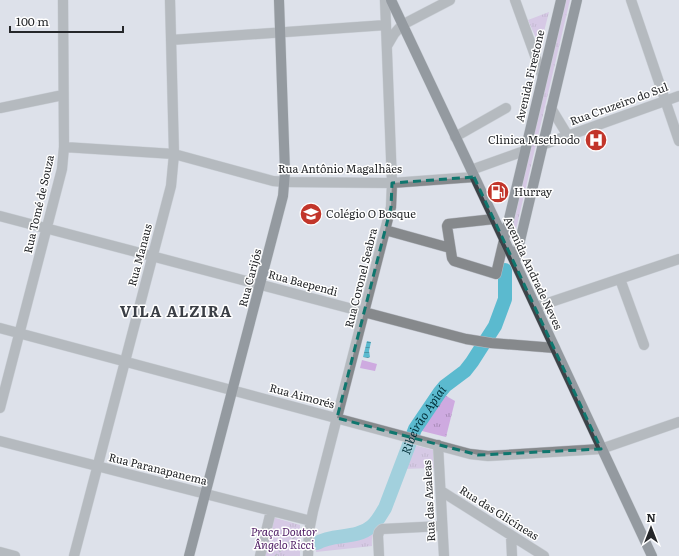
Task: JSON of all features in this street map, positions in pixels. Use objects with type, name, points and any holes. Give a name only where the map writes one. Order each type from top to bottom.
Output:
[{"type":"main road","name":"Rua Carijós","points":[[189,556],[284,196],[285,182],[279,0]]},
{"type":"main road","name":"Avenida Andrade Neves","points":[[391,0],[651,555]]},
{"type":"main road","name":"Avenida Firestone","points":[[504,240],[560,0]]},
{"type":"main road","points":[[515,262],[577,0]]},
{"type":"street","name":"Rua Tomé de Souza","points":[[0,408],[62,169],[64,147],[62,0]]},
{"type":"street","name":"Rua Manaus","points":[[74,556],[170,186],[174,154],[170,0]]},
{"type":"street","name":"Rua Coronel Seabra","points":[[308,556],[310,526],[391,207],[392,183],[385,0]]},
{"type":"street","points":[[387,46],[402,24],[450,0]]},
{"type":"street","points":[[515,0],[542,75]]},
{"type":"street","points":[[631,0],[679,141]]},
{"type":"street","points":[[170,40],[386,25]]},
{"type":"street","points":[[0,108],[63,95]]},
{"type":"street","name":"Rua Cruzeiro do Sul","points":[[542,145],[679,96]]},
{"type":"street","points":[[455,137],[506,108]]},
{"type":"street","name":"Rua Cruzeiro do Sul","points":[[551,108],[568,136]]},
{"type":"street","name":"Rua Antônio Magalhães","points":[[64,147],[174,154],[274,181],[285,182],[392,183],[473,174]]},
{"type":"street","points":[[473,174],[524,151]]},
{"type":"street","name":"Rua Baependi","points":[[0,216],[479,341],[555,348]]},
{"type":"street","points":[[385,230],[450,248],[448,224],[450,222],[494,219]]},
{"type":"street","name":"Avenida Firestone","points":[[450,248],[454,261],[496,274],[504,240]]},
{"type":"street","points":[[536,307],[679,259]]},
{"type":"street","points":[[620,279],[644,346]]},
{"type":"street","name":"Rua Aimorés","points":[[0,328],[470,454],[488,456],[601,449],[679,422]]},
{"type":"street","name":"Rua Paranapanema","points":[[0,441],[271,511],[310,526]]},
{"type":"street","name":"Rua das Azaleas","points":[[438,445],[444,556]]},
{"type":"street","name":"Rua das Glicíneas","points":[[441,491],[544,556]]},
{"type":"street","points":[[260,556],[271,511]]},
{"type":"street","points":[[379,556],[378,536],[382,529],[442,526]]},
{"type":"street","points":[[511,535],[512,556]]},
{"type":"street","points":[[0,552],[15,556]]},
{"type":"path","points":[[275,556],[302,530],[310,526]]},
{"type":"highlighted area","points":[[474,177],[601,449],[478,455],[337,418],[391,207],[392,183]]},
{"type":"green space","points":[[565,0],[570,0],[514,238],[512,239],[510,238]]},
{"type":"green space","points":[[549,12],[540,47],[528,20]]},
{"type":"green space","points":[[362,360],[377,364],[375,371],[360,368]]},
{"type":"green space","points":[[441,393],[455,401],[446,437],[418,430]]},
{"type":"green space","points":[[410,444],[433,450],[434,468],[402,469]]},
{"type":"green space","name":"Praça Doutor Ângelo Ricci","points":[[272,517],[300,525],[300,556],[262,556]]},
{"type":"green space","points":[[382,522],[374,532],[372,546],[316,552],[317,539],[357,536]]},
{"type":"water","points":[[367,341],[371,342],[369,351],[370,357],[368,358],[363,357]]},
{"type":"waterway","name":"Ribeirão Apiaí","points":[[317,543],[331,538],[359,533],[372,526],[378,520],[385,508],[415,429],[445,386],[465,371],[472,362],[495,326],[505,299],[505,270]]},
{"type":"place","name":"Clinica Msethodo","points":[[596,140]]},
{"type":"place","name":"Hurray","points":[[498,192]]},
{"type":"place","name":"Colégio O Bosque","points":[[311,214]]},
{"type":"district","name":"VILA ALZIRA","points":[[176,312]]}]
